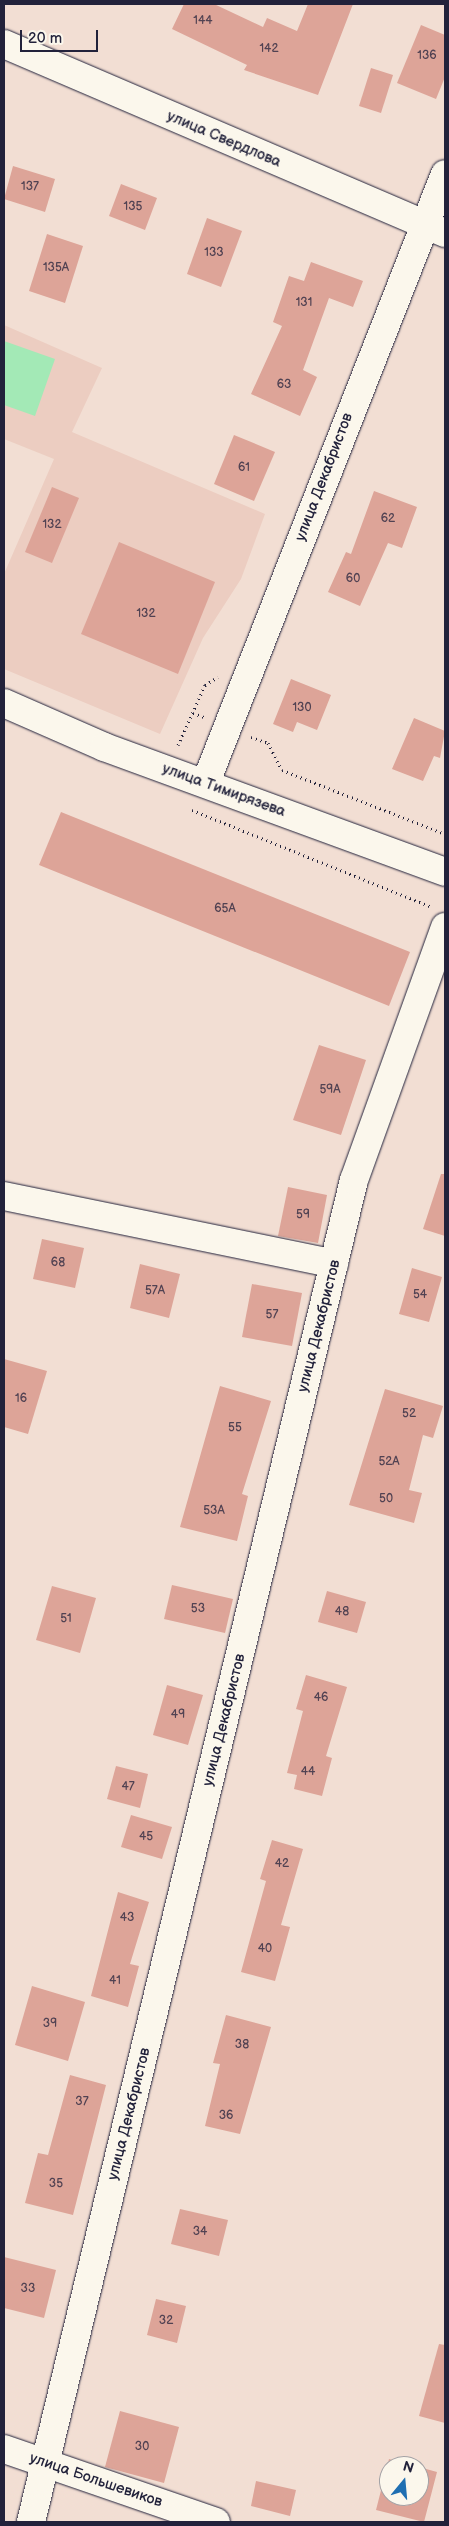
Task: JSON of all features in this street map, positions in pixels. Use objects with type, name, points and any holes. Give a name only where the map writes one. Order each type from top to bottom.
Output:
[{"type":"street","name":"улица Свердлова","points":[[4,44],[434,228]]},
{"type":"street","name":"улица Декабристов","points":[[206,782],[225,726],[434,228],[445,174]]},
{"type":"street","name":"улица Тимирязева","points":[[4,703],[104,747],[206,782],[445,872]]},
{"type":"street","name":"улица Декабристов","points":[[31,2522],[354,1180],[441,917]]},
{"type":"street","points":[[4,1196],[334,1264]]},
{"type":"street","name":"улица Большевиков","points":[[4,2449],[216,2522]]},
{"type":"path","points":[[169,749],[179,744],[205,685],[227,672]]},
{"type":"path","points":[[192,713],[268,744],[282,770],[445,834]]},
{"type":"path","points":[[187,808],[441,917]]},
{"type":"shaded area","points":[[4,325],[102,368],[72,432],[265,514],[241,579],[203,638],[160,734],[4,669],[4,574],[54,459],[4,439]]},
{"type":"green space","points":[[4,341],[55,359],[35,416],[4,405]]},
{"type":"building","points":[[184,4],[214,4],[263,27],[267,18],[297,31],[308,4],[353,4],[318,95],[244,70],[247,65],[172,29]]},
{"type":"building","points":[[421,25],[445,35],[445,77],[436,99],[397,83]]},
{"type":"building","points":[[371,68],[393,75],[381,113],[359,106]]},
{"type":"building","points":[[13,166],[55,179],[45,212],[4,199]]},
{"type":"building","points":[[121,184],[157,198],[145,230],[109,216]]},
{"type":"building","points":[[207,218],[242,231],[221,287],[187,274]]},
{"type":"building","points":[[47,234],[83,246],[65,303],[29,291]]},
{"type":"building","points":[[311,262],[363,281],[353,307],[329,298],[303,370],[317,377],[300,416],[251,394],[282,326],[273,322],[289,276],[304,281]]},
{"type":"building","points":[[234,435],[275,452],[254,501],[214,484]]},
{"type":"building","points":[[52,487],[79,498],[52,563],[25,552]]},
{"type":"building","points":[[374,491],[417,507],[402,548],[388,543],[360,606],[328,592],[346,552],[351,554]]},
{"type":"building","points":[[119,542],[215,582],[178,674],[81,634]]},
{"type":"building","points":[[291,679],[331,695],[317,730],[297,722],[293,732],[273,724]]},
{"type":"building","points":[[414,718],[445,731],[440,758],[434,756],[423,781],[392,769]]},
{"type":"building","points":[[61,812],[410,952],[389,1006],[39,865]]},
{"type":"building","points":[[319,1045],[366,1060],[341,1135],[293,1120]]},
{"type":"building","points":[[441,1174],[445,1174],[445,1236],[423,1229]]},
{"type":"building","points":[[288,1187],[327,1195],[318,1243],[278,1236]]},
{"type":"building","points":[[42,1239],[84,1248],[75,1288],[33,1279]]},
{"type":"building","points":[[140,1264],[180,1274],[169,1318],[130,1308]]},
{"type":"building","points":[[412,1268],[442,1277],[429,1322],[399,1314]]},
{"type":"building","points":[[252,1284],[302,1293],[292,1346],[242,1337]]},
{"type":"building","points":[[4,1359],[47,1371],[28,1434],[4,1427]]},
{"type":"building","points":[[220,1386],[271,1401],[242,1494],[248,1496],[237,1541],[180,1527]]},
{"type":"building","points":[[385,1389],[443,1406],[433,1438],[423,1435],[409,1490],[422,1493],[414,1523],[349,1505]]},
{"type":"building","points":[[172,1585],[233,1599],[225,1633],[164,1619]]},
{"type":"building","points":[[52,1586],[96,1598],[80,1653],[36,1640]]},
{"type":"building","points":[[327,1591],[366,1602],[357,1633],[318,1622]]},
{"type":"building","points":[[306,1675],[347,1687],[326,1756],[332,1758],[322,1796],[294,1789],[297,1775],[287,1773],[303,1711],[296,1709]]},
{"type":"building","points":[[167,1685],[203,1695],[188,1745],[153,1735]]},
{"type":"building","points":[[116,1766],[148,1774],[140,1808],[107,1799]]},
{"type":"building","points":[[131,1815],[172,1827],[162,1859],[121,1847]]},
{"type":"building","points":[[272,1840],[303,1849],[281,1925],[290,1927],[275,1981],[241,1972],[266,1881],[260,1879]]},
{"type":"building","points":[[118,1892],[149,1902],[130,1964],[139,1966],[128,2007],[91,1996]]},
{"type":"building","points":[[32,1986],[85,2002],[68,2061],[15,2045]]},
{"type":"building","points":[[226,2015],[271,2027],[240,2134],[205,2126],[220,2064],[213,2063]]},
{"type":"building","points":[[70,2075],[106,2085],[73,2215],[25,2203],[38,2153],[48,2155]]},
{"type":"building","points":[[180,2209],[228,2220],[219,2256],[171,2244]]},
{"type":"building","points":[[4,2257],[56,2270],[44,2318],[4,2308]]},
{"type":"building","points":[[156,2299],[186,2306],[177,2343],[147,2335]]},
{"type":"building","points":[[439,2344],[445,2345],[445,2423],[419,2416]]},
{"type":"building","points":[[120,2411],[179,2427],[164,2483],[105,2467]]},
{"type":"building","points":[[429,2470],[437,2472],[429,2503]]},
{"type":"building","points":[[256,2481],[296,2490],[290,2516],[251,2506]]},
{"type":"building","points":[[379,2498],[379,2506],[428,2506],[424,2522],[376,2510]]}]
